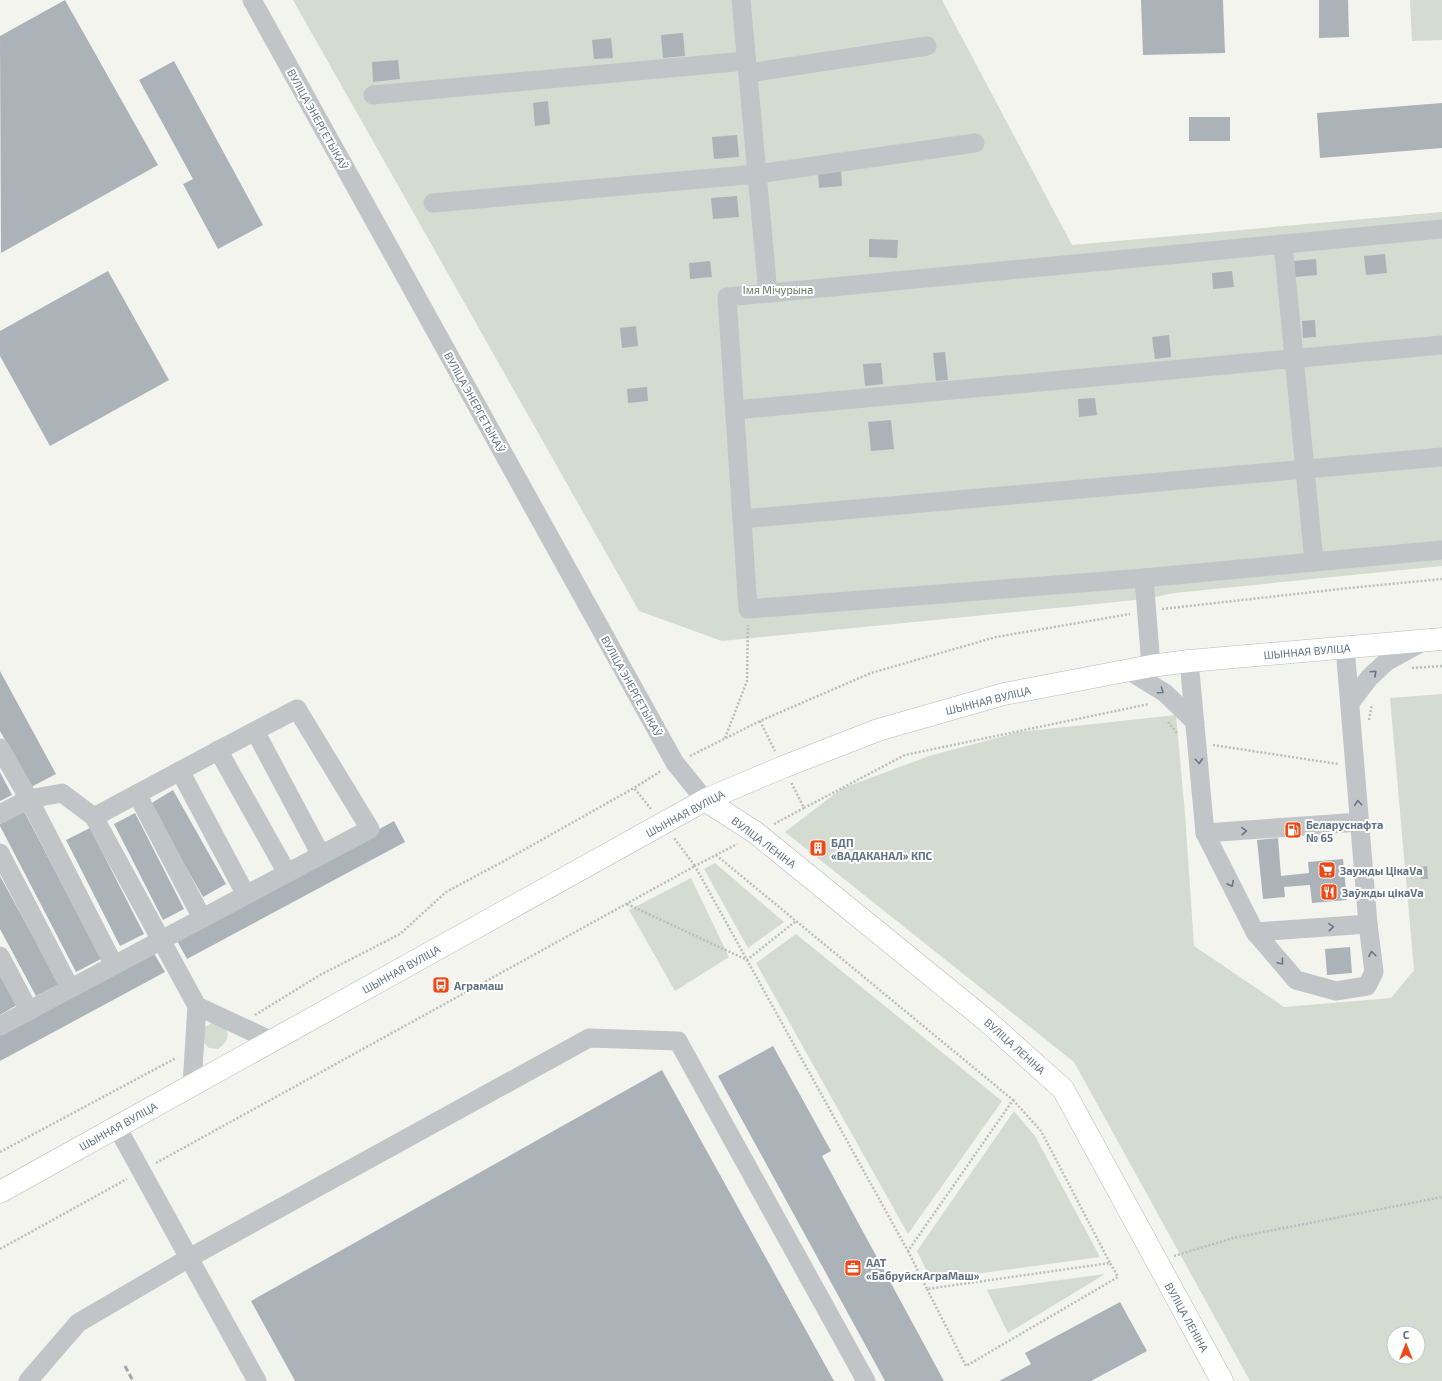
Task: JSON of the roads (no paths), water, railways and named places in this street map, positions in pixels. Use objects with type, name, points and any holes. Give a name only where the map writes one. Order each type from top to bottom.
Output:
[{"type":"main road","name":"ШЫННАЯ ВУЛІЦА","points":[[0,1192],[705,800],[783,767],[878,730],[997,696],[1151,666],[1189,661],[1433,640]]},
{"type":"main road","name":"ВУЛІЦА ЛЕНІНА","points":[[705,800],[756,833],[987,1021],[1063,1089],[1222,1381]]},
{"type":"street","name":"ВУЛІЦА ЭНЕРГЕТЫКАЎ","points":[[252,0],[675,763],[705,800]]},
{"type":"street","points":[[741,0],[768,293]]},
{"type":"street","points":[[373,95],[747,67],[927,46]]},
{"type":"street","points":[[433,203],[757,174],[975,143]]},
{"type":"street","points":[[1442,229],[727,297],[748,609],[1144,578],[1442,550]]},
{"type":"street","points":[[1283,244],[1314,562]]},
{"type":"street","points":[[735,410],[1442,345]]},
{"type":"street","points":[[742,519],[1442,457]]},
{"type":"street","points":[[1144,578],[1151,666]]},
{"type":"street","points":[[1350,703],[1369,678],[1386,662],[1433,640]]},
{"type":"street","points":[[1189,661],[1205,833],[1256,932],[1296,980],[1336,991],[1367,986],[1374,972],[1368,924],[1345,647]]},
{"type":"street","points":[[1128,670],[1165,693],[1195,722]]},
{"type":"street","points":[[0,1026],[370,829],[296,709],[94,817]]},
{"type":"street","points":[[255,731],[321,855]]},
{"type":"street","points":[[0,748],[114,965]]},
{"type":"street","points":[[218,750],[287,873]]},
{"type":"street","points":[[180,770],[246,895]]},
{"type":"street","points":[[0,814],[28,799],[62,793],[94,817],[197,1006],[192,1085]]},
{"type":"street","points":[[138,794],[202,918]]},
{"type":"street","points":[[1205,833],[1360,822]]},
{"type":"street","points":[[0,853],[70,988]]},
{"type":"street","points":[[1256,932],[1368,924]]},
{"type":"street","points":[[0,956],[28,1011]]},
{"type":"street","points":[[197,1006],[272,1041]]},
{"type":"street","points":[[28,1381],[78,1323],[189,1258],[589,1038],[678,1041],[866,1381]]},
{"type":"street","points":[[117,1127],[257,1381]]},
{"type":"railway","points":[[125,1366],[133,1381]]},
{"type":"place","name":"Беларуснафта № 65","points":[[1293,830]]},
{"type":"place","name":"БДП «ВАДАКАНАЛ» КПС","points":[[818,848]]},
{"type":"place","name":"Заужды ЦікаVа","points":[[1327,870]]},
{"type":"place","name":"Заўжды цікаVа","points":[[1329,892]]},
{"type":"place","name":"Аграмаш","points":[[441,985]]},
{"type":"place","name":"ААТ «БабруйскАграМаш»","points":[[853,1268]]},
{"type":"park label","name":"Імя Мічурына","points":[[778,289]]}]
